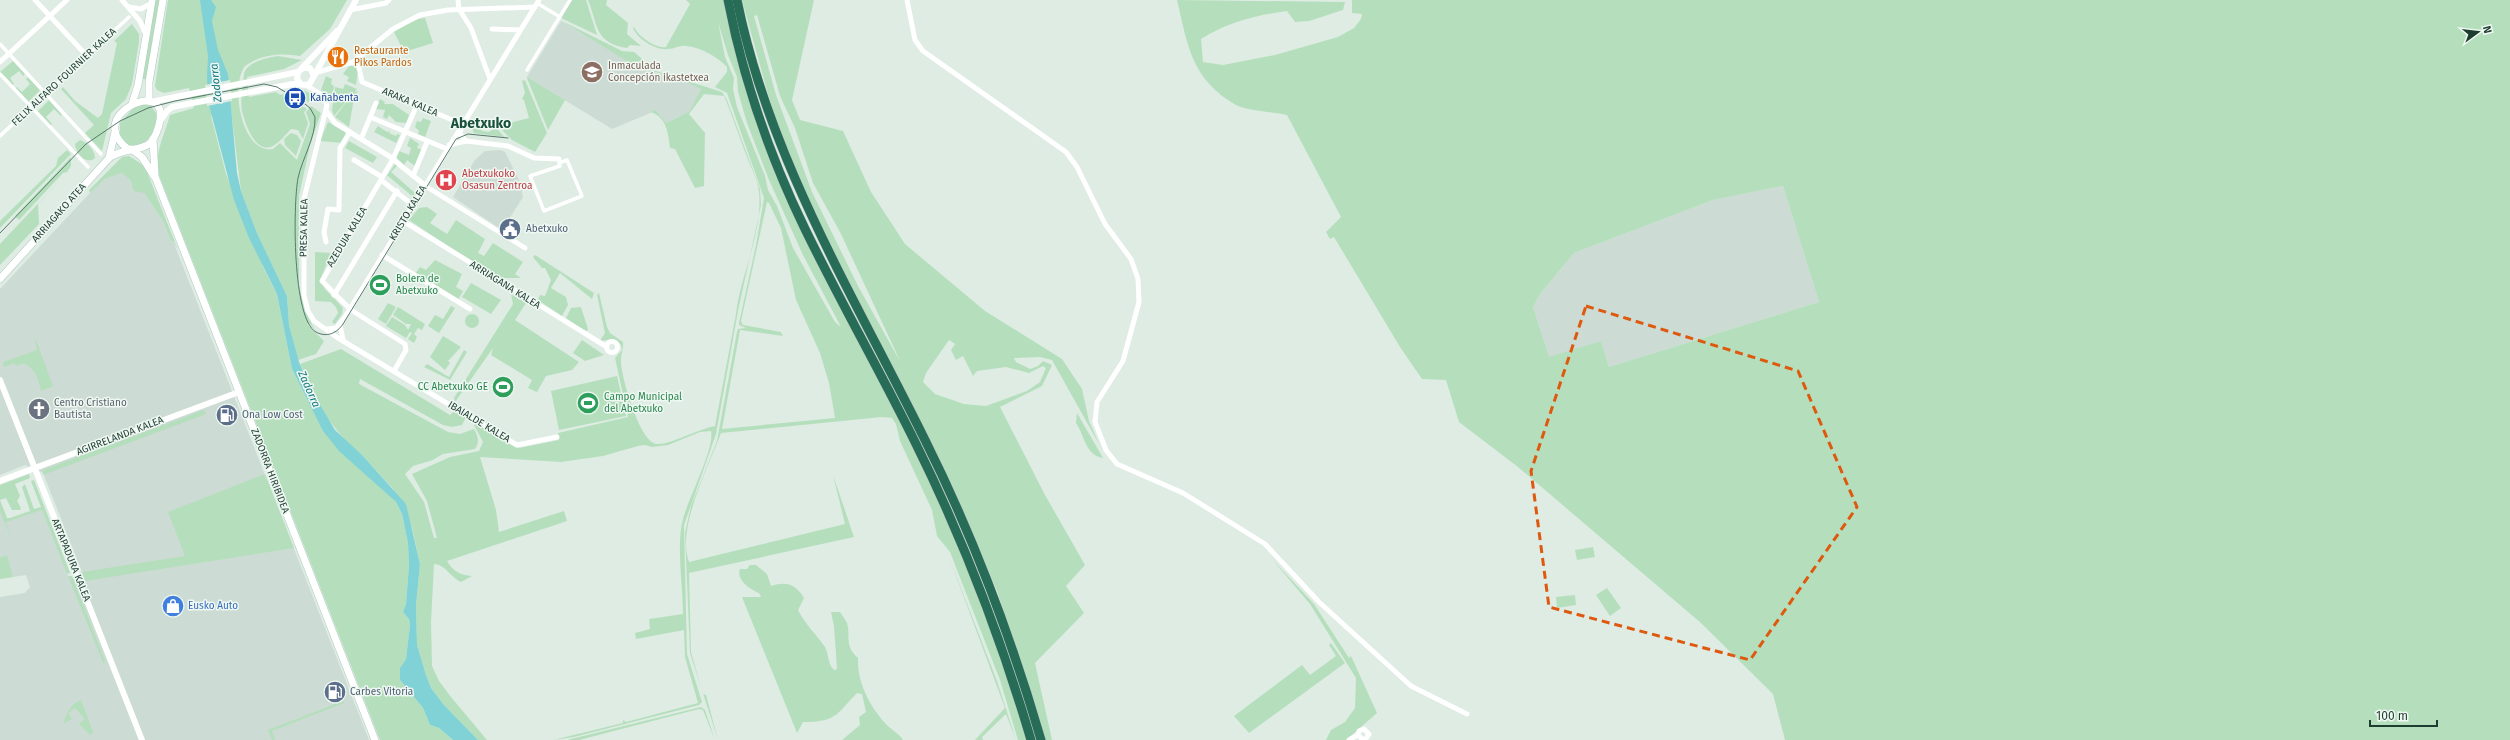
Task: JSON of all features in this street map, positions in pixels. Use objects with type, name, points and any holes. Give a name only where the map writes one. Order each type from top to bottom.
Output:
[{"type":"highway","points":[[728,0],[749,84],[780,172],[804,227],[944,500],[997,633],[1031,740]]},
{"type":"highway","points":[[737,0],[765,102],[788,166],[834,266],[953,497],[1009,640],[1041,740]]},
{"type":"main road","points":[[150,101],[148,86],[163,0]]},
{"type":"main road","points":[[132,104],[138,85],[152,1]]},
{"type":"main road","points":[[116,130],[121,114],[132,104],[140,100],[150,101],[158,108],[160,121]]},
{"type":"main road","name":"ZADORRA HIRIBIDEA","points":[[156,179],[153,139],[160,121]]},
{"type":"main road","name":"ZADORRA HIRIBIDEA","points":[[116,130],[122,144],[146,161],[156,179],[375,740]]},
{"type":"main road","name":"ARRIAGAKO ATEA","points":[[109,158],[116,130]]},
{"type":"main road","points":[[130,149],[145,146],[153,139]]},
{"type":"main road","name":"ARRIAGAKO ATEA","points":[[0,279],[8,268],[109,158],[120,151],[130,149]]},
{"type":"main road","name":"ARRIAGAKO ATEA","points":[[0,273],[8,268]]},
{"type":"street","points":[[36,0],[87,56]]},
{"type":"street","points":[[0,62],[67,0]]},
{"type":"street","points":[[122,0],[143,26],[147,37]]},
{"type":"street","points":[[160,121],[169,109],[188,104],[255,91],[304,85],[313,82],[356,0]]},
{"type":"street","points":[[350,10],[386,3],[389,0]]},
{"type":"street","points":[[458,0],[459,9],[471,28],[490,79]]},
{"type":"street","points":[[527,70],[570,0]]},
{"type":"street","points":[[907,0],[915,40],[923,51],[1066,152],[1078,167],[1105,224],[1131,258],[1138,278],[1139,302],[1123,361],[1097,402],[1095,422],[1106,450],[1117,464],[1186,492],[1272,551],[1319,602],[1410,686],[1466,714]]},
{"type":"street","points":[[127,6],[138,10],[152,1]]},
{"type":"street","points":[[316,74],[353,62],[404,22],[420,15],[459,9],[537,3],[560,17]]},
{"type":"street","name":"KRISTO KALEA","points":[[340,324],[537,3]]},
{"type":"street","name":"FELIX ALFARO FOURNIER KALEA","points":[[0,136],[129,17]]},
{"type":"street","points":[[340,29],[299,71],[297,79],[325,98],[327,112],[332,120],[393,159],[425,186],[525,248]]},
{"type":"street","points":[[492,29],[520,30]]},
{"type":"street","points":[[0,44],[45,95],[101,154]]},
{"type":"street","name":"ARAKA KALEA","points":[[353,62],[359,67],[362,82],[462,124]]},
{"type":"street","points":[[150,101],[253,82],[310,68],[316,74]]},
{"type":"street","points":[[0,74],[88,168]]},
{"type":"street","points":[[361,139],[376,103]]},
{"type":"street","name":"AZEDUIA KALEA","points":[[394,371],[406,350],[405,344],[349,309],[323,284],[322,279],[393,159],[417,105]]},
{"type":"street","name":"PRESA KALEA","points":[[325,329],[312,317],[305,300],[304,207],[314,150],[327,112]]},
{"type":"street","points":[[370,117],[427,142],[448,147],[466,141],[510,147],[534,158],[559,159]]},
{"type":"street","points":[[462,124],[460,134],[466,141]]},
{"type":"street","points":[[326,242],[324,232],[328,209],[339,210],[340,148],[350,132]]},
{"type":"street","points":[[413,176],[427,142]]},
{"type":"street","points":[[354,160],[382,178],[410,203]]},
{"type":"street","points":[[567,160],[579,188],[582,196],[544,211],[530,176],[560,166],[559,163],[567,160]]},
{"type":"street","points":[[334,295],[397,191]]},
{"type":"street","name":"ARRIAGANA KALEA","points":[[403,221],[607,347]]},
{"type":"street","points":[[382,255],[470,309]]},
{"type":"street","points":[[325,329],[333,329],[340,324],[343,340]]},
{"type":"street","name":"IBAIALDE KALEA","points":[[325,329],[517,445],[557,438]]},
{"type":"street","name":"ARTAPADURA KALEA","points":[[0,380],[142,740]]},
{"type":"street","name":"AGIRRELANDA KALEA","points":[[0,481],[239,392]]},
{"type":"street","points":[[1349,740],[1358,735],[1362,729],[1367,730],[1369,734],[1364,740],[1358,735]]},
{"type":"highlighted area","points":[[1586,306],[1798,371],[1857,507],[1750,660],[1549,607],[1531,471]]},
{"type":"shaded area","name":"Inmaculada Concepción ikastetxea","points":[[561,21],[640,68],[695,84],[701,89],[695,105],[690,111],[666,123],[655,111],[612,129],[527,77]]},
{"type":"shaded area","points":[[500,150],[505,152],[519,180],[523,197],[502,230],[453,197],[475,160],[485,151]]},
{"type":"shaded area","points":[[122,173],[130,180],[132,186],[144,193],[163,221],[171,241],[173,241],[369,740],[0,740],[0,597],[25,593],[30,587],[26,575],[0,579],[0,507],[6,521],[42,510],[70,580],[82,572],[43,473],[25,465],[0,475],[0,289],[90,193],[105,179]]},
{"type":"shaded area","points":[[1783,186],[1819,302],[1609,367],[1601,341],[1549,358],[1533,307],[1540,294],[1574,253],[1713,200]]},
{"type":"green space","points":[[154,0],[161,0],[148,79],[141,79]]},
{"type":"green space","points":[[168,0],[347,0],[330,29],[300,56],[272,55],[251,62],[245,66],[241,75],[239,88],[241,116],[246,130],[253,141],[262,148],[273,149],[280,143],[297,160],[310,124],[306,112],[311,106],[321,113],[310,145],[299,196],[299,286],[305,311],[315,330],[309,323],[307,324],[324,341],[316,354],[298,360],[289,325],[287,296],[257,233],[241,191],[230,101],[211,116],[226,174],[264,269],[277,294],[292,369],[310,405],[356,465],[396,502],[402,514],[408,543],[409,565],[406,604],[403,612],[409,619],[410,625],[406,659],[400,668],[400,680],[423,708],[430,725],[439,728],[453,740],[380,740],[159,175],[157,160],[160,145],[170,115],[194,108],[189,88],[164,93],[157,90],[155,86]]},
{"type":"green space","points":[[572,0],[586,0],[597,35],[561,18]]},
{"type":"green space","points":[[588,0],[607,0],[606,5],[628,23],[627,34],[641,46],[630,45],[627,48],[608,42],[599,31]]},
{"type":"green space","points":[[686,0],[724,0],[731,34],[764,140],[945,514],[992,629],[1027,740],[1018,740],[1000,680],[950,552],[937,536],[932,510],[900,441],[896,424],[892,418],[882,417],[721,433],[702,479],[690,515],[686,548],[689,562],[845,524],[833,475],[854,537],[689,573],[691,652],[701,689],[690,653],[685,533],[691,506],[717,441],[737,332],[738,329],[746,328],[739,325],[739,323],[756,245],[764,198],[727,93],[715,87],[727,72],[727,67],[714,56],[697,48],[684,46],[664,49],[653,46],[643,40],[633,28],[634,27],[639,34],[653,44],[666,47],[690,4]],"holes":[[[718,22],[728,55],[737,77],[738,92],[747,123],[769,180],[803,255],[841,327],[835,322],[793,248],[777,206],[768,190],[765,176],[737,107],[733,89],[734,78],[725,57]],[[767,202],[769,203],[781,228],[796,300],[820,353],[829,383],[835,418],[722,429],[740,330],[783,336],[781,332],[743,325],[741,321]]]},
{"type":"green space","points":[[742,0],[814,0],[792,100],[800,120],[843,131],[871,192],[905,244],[985,311],[1062,359],[1082,389],[1089,421],[1099,444],[1052,360],[1040,357],[1014,358],[1016,362],[1030,369],[1038,366],[1043,361],[1052,365],[1042,386],[1000,407],[1045,495],[1085,565],[1066,586],[1084,613],[1035,663],[1052,740],[1046,740],[997,591],[965,515],[820,226],[778,130]],"holes":[[[757,15],[780,96],[795,128],[813,183],[841,234],[901,363],[858,286],[812,192],[776,95],[754,16]],[[949,340],[955,344],[951,350],[956,360],[963,356],[973,376],[977,371],[1006,367],[1029,373],[1043,366],[1046,368],[1040,382],[1027,391],[986,406],[964,404],[935,394],[923,382],[926,373]]]},
{"type":"green space","points":[[1177,0],[1345,2],[1343,10],[1309,21],[1295,22],[1287,11],[1242,20],[1221,28],[1201,39],[1203,62],[1223,65],[1275,55],[1338,37],[1354,28],[1361,19],[1362,14],[1352,13],[1352,0],[2510,0],[2510,740],[1785,740],[1773,694],[1701,623],[1518,467],[1459,422],[1446,380],[1422,379],[1400,347],[1334,237],[1330,239],[1326,232],[1341,217],[1287,115],[1241,107],[1221,95],[1209,84],[1200,72],[1189,47]],"holes":[[[1783,186],[1819,302],[1609,367],[1601,341],[1549,357],[1533,307],[1540,294],[1574,253],[1713,200]]]},
{"type":"green space","points":[[425,18],[433,43],[404,52],[394,32],[413,20]]},
{"type":"green space","points":[[560,20],[622,51],[634,52],[656,71],[722,92],[727,100],[760,189],[761,205],[758,218],[759,192],[757,183],[724,96],[704,94],[689,114],[705,133],[704,186],[695,188],[675,149],[670,148],[664,122],[651,112],[655,110],[666,123],[690,111],[701,89],[683,80],[635,66]]},
{"type":"green space","points":[[132,24],[139,34],[139,42],[132,84],[126,99],[111,113],[102,151],[85,133],[94,125],[61,89],[63,87],[75,101],[98,118],[102,114],[117,43],[114,41]]},
{"type":"green space","points":[[278,56],[302,60],[284,69],[247,77],[249,97],[276,92],[280,95],[282,94],[307,109],[304,112],[308,123],[303,139],[298,130],[291,129],[276,144],[267,148],[256,142],[248,130],[243,116],[241,102],[244,74],[249,66],[263,59]]},
{"type":"green space","points":[[13,61],[25,74],[23,76],[19,71],[10,78],[14,84],[12,85],[0,72]]},
{"type":"green space","points":[[349,66],[355,66],[358,71],[356,85],[347,81],[349,77],[343,74]]},
{"type":"green space","points":[[326,76],[332,79],[331,84],[334,86],[331,103],[327,93],[321,90]]},
{"type":"green space","points":[[28,77],[40,90],[28,102],[16,88],[17,87],[22,92],[30,84],[26,79]]},
{"type":"green space","points":[[527,78],[565,100],[548,130]]},
{"type":"green space","points":[[525,80],[547,133],[535,152],[512,140],[500,128],[502,125],[529,118],[524,100],[522,99],[525,93],[522,81]]},
{"type":"green space","points":[[345,84],[357,89],[334,116],[332,110],[335,87],[343,89]]},
{"type":"green space","points":[[300,88],[315,96],[308,102],[289,90]]},
{"type":"green space","points":[[358,91],[354,98],[349,127],[335,117],[354,92]]},
{"type":"green space","points":[[380,99],[385,102],[384,104],[393,104],[409,115],[406,123],[396,122],[389,115],[387,119],[383,117],[385,110],[376,109]]},
{"type":"green space","points":[[49,100],[62,115],[61,116],[54,109],[46,117],[52,124],[50,126],[37,112]]},
{"type":"green space","points":[[144,104],[151,106],[156,113],[153,132],[146,141],[141,144],[128,145],[120,136],[120,123],[135,106]]},
{"type":"green space","points":[[423,118],[431,121],[425,137],[418,134],[419,131],[415,127],[417,121],[421,122]]},
{"type":"green space","points":[[474,118],[477,118],[478,126],[482,131],[489,132],[496,127],[504,137],[474,133],[470,124]]},
{"type":"green space","points":[[328,122],[346,132],[342,143],[320,141]]},
{"type":"green space","points":[[378,126],[387,132],[390,131],[389,133],[396,136],[397,134],[400,135],[396,143],[374,132]]},
{"type":"green space","points":[[291,133],[297,135],[301,141],[296,156],[285,145],[284,139]]},
{"type":"green space","points":[[410,138],[419,144],[417,148],[422,150],[415,166],[407,160],[404,165],[396,157],[399,151],[409,155],[411,148],[407,146]]},
{"type":"green space","points":[[80,140],[90,147],[95,158],[92,160],[86,160],[80,156],[75,144]]},
{"type":"green space","points":[[349,141],[377,157],[373,163],[345,148]]},
{"type":"green space","points":[[67,150],[71,154],[0,228],[0,221],[56,166],[58,158]]},
{"type":"green space","points":[[129,156],[143,165],[147,172],[178,250],[173,241],[171,241],[163,221],[144,193],[134,191],[130,180],[122,173],[105,179],[90,193],[89,190],[122,157]]},
{"type":"green space","points":[[71,157],[71,166],[67,172],[63,173],[19,220],[15,216]]},
{"type":"green space","points":[[395,164],[397,166],[391,172],[415,193],[417,192],[411,202],[409,200],[412,196],[388,176],[386,177]]},
{"type":"green space","points":[[65,175],[38,204],[39,224],[0,265],[0,244]]},
{"type":"green space","points":[[427,207],[437,214],[430,223],[447,234],[456,220],[485,239],[478,253],[484,256],[493,243],[523,262],[515,274],[521,278],[496,278],[409,220],[419,208]]},
{"type":"green space","points":[[758,218],[755,239],[750,256]]},
{"type":"green space","points":[[315,252],[331,253],[320,280],[325,289],[343,308],[342,314],[335,324],[332,322],[338,313],[336,307],[331,302],[315,301]]},
{"type":"green space","points":[[535,255],[594,293],[592,299],[560,273],[551,288],[566,297],[568,305],[562,316],[538,300],[540,295],[545,296],[551,280],[545,268],[542,268],[533,257]]},
{"type":"green space","points":[[750,256],[738,311],[716,434],[684,525],[687,654],[702,702],[699,705],[574,737],[553,740],[623,723],[623,720],[626,722],[698,703],[685,657],[684,630],[636,639],[635,633],[650,629],[649,619],[683,614],[680,552],[681,529],[686,510],[709,449],[711,431],[700,432],[668,445],[652,447],[645,445],[638,446],[603,456],[561,462],[480,457],[496,510],[499,532],[564,511],[567,521],[447,561],[457,572],[472,576],[461,582],[442,567],[434,564],[431,622],[432,666],[439,681],[487,740],[478,740],[444,705],[431,688],[426,675],[417,645],[416,605],[420,564],[412,528],[394,490],[363,456],[348,444],[324,414],[300,364],[341,349],[450,415],[455,410],[466,417],[462,425],[452,427],[443,425],[360,379],[359,384],[448,432],[460,434],[474,429],[478,441],[475,449],[443,454],[433,460],[413,466],[405,474],[424,502],[434,538],[437,538],[427,501],[412,474],[450,457],[479,451],[483,442],[474,425],[476,423],[513,446],[519,448],[559,440],[558,433],[628,417],[615,358],[622,350],[621,345],[614,339],[600,341],[605,333],[597,295],[599,293],[607,327],[610,333],[623,342],[621,360],[622,371],[628,395],[638,422],[644,433],[651,441],[657,444],[662,444],[715,426],[738,300]]},
{"type":"green space","points":[[435,260],[462,274],[456,287],[463,291],[458,300],[414,275],[420,267],[426,270]]},
{"type":"green space","points":[[471,283],[501,300],[491,314],[462,297]]},
{"type":"green space","points":[[511,294],[526,303],[515,320],[579,362],[572,370],[546,376],[537,392],[528,388],[532,380],[491,355],[493,348],[455,402],[454,398],[513,304]]},
{"type":"green space","points":[[388,303],[396,307],[386,324],[378,319]]},
{"type":"green space","points":[[451,306],[455,308],[439,333],[428,326],[435,315],[443,319]]},
{"type":"green space","points":[[398,307],[425,324],[422,330],[418,328],[414,334],[417,337],[414,343],[408,339],[412,333],[410,332],[406,338],[386,326],[392,317],[405,325],[408,330],[411,324],[406,324],[393,315]]},
{"type":"green space","points":[[581,307],[588,329],[586,332],[566,318],[571,308]]},
{"type":"green space","points":[[469,314],[475,314],[479,318],[479,324],[475,328],[469,328],[465,324],[465,318]]},
{"type":"green space","points":[[34,335],[53,386],[41,391],[36,375],[31,368],[24,363],[16,366],[14,363],[4,367],[3,362],[37,350]]},
{"type":"green space","points":[[443,336],[461,347],[448,361],[450,363],[445,370],[430,357]]},
{"type":"green space","points":[[582,340],[604,355],[585,361],[573,353]]},
{"type":"green space","points":[[464,350],[467,352],[450,380],[424,367],[427,364],[449,377]]},
{"type":"green space","name":"Campo Municipal del Abetxuko","points":[[617,376],[626,416],[559,430],[551,391]]},
{"type":"green space","points":[[204,410],[206,414],[43,475],[43,470]]},
{"type":"green space","points":[[1077,413],[1103,458],[1092,453],[1086,444],[1076,423]]},
{"type":"green space","points":[[29,474],[30,478],[15,484],[20,496],[17,501],[21,508],[20,510],[12,510],[6,498],[0,500],[0,485]]},
{"type":"green space","points":[[265,474],[294,548],[85,581],[82,572],[185,556],[168,512]]},
{"type":"green space","points":[[34,480],[70,573],[67,574],[42,510],[6,522],[12,540],[0,511],[0,500],[7,518],[30,511],[22,487],[25,484],[34,509],[41,507],[31,481]]},
{"type":"green space","points":[[1593,547],[1595,557],[1577,560],[1575,550]]},
{"type":"green space","points":[[7,555],[13,577],[0,579],[0,558]]},
{"type":"green space","points":[[949,557],[997,681],[1016,740],[1006,714],[982,737],[983,740],[975,740],[1005,708]]},
{"type":"green space","points":[[1272,559],[1314,604],[1349,658],[1351,656],[1377,713],[1346,740],[1326,740],[1331,730],[1345,722],[1355,708],[1356,678],[1310,604]]},
{"type":"green space","points":[[750,565],[756,565],[767,574],[771,586],[786,584],[794,587],[801,593],[804,598],[798,610],[825,647],[830,664],[834,670],[837,669],[834,626],[831,612],[840,612],[847,623],[849,645],[858,658],[858,667],[865,693],[879,716],[903,740],[842,740],[860,725],[859,717],[866,712],[862,694],[857,693],[834,716],[822,721],[803,722],[797,733],[742,597],[761,597],[759,593],[745,584],[740,577],[740,569],[747,569]]},
{"type":"green space","points":[[68,576],[72,576],[105,661],[104,665]]},
{"type":"green space","points":[[1607,588],[1621,608],[1610,616],[1596,595]]},
{"type":"green space","points":[[1575,595],[1576,605],[1557,608],[1556,597]]},
{"type":"green space","points":[[1331,643],[1345,663],[1249,733],[1234,716],[1302,665],[1310,675],[1336,656],[1329,645]]},
{"type":"green space","points":[[703,694],[706,695],[718,740]]},
{"type":"green space","points":[[81,700],[93,732],[90,735],[79,724],[85,719],[75,708],[68,714],[72,719],[63,724],[71,707]]},
{"type":"green space","points":[[343,701],[344,703],[272,731],[275,740],[272,740],[268,730]]},
{"type":"green space","points":[[701,707],[705,710],[715,740],[703,710],[699,709],[579,740],[567,740]]},
{"type":"water","name":"Zadorra","points":[[200,0],[211,0],[216,7],[212,21],[218,50],[228,74],[237,173],[241,191],[257,233],[287,296],[289,325],[299,362],[310,388],[335,430],[363,456],[406,504],[420,564],[416,605],[417,645],[426,675],[431,688],[444,705],[478,740],[453,740],[439,728],[430,725],[423,708],[400,680],[400,668],[406,659],[410,625],[409,619],[403,612],[406,604],[409,565],[408,543],[402,514],[396,502],[339,451],[323,431],[292,369],[277,294],[249,238],[234,200],[209,105],[207,78],[208,56]]},
{"type":"pier","points":[[230,80],[232,101],[207,106],[205,85]]},
{"type":"tram line","points":[[0,233],[86,144],[120,121],[148,108],[175,101],[264,84],[277,87],[305,104],[310,108],[315,117],[315,125],[298,178],[296,192],[296,260],[298,285],[302,306],[308,323],[316,332],[320,334],[331,334],[338,330],[343,324],[456,139],[468,134],[508,138]]},
{"type":"place","name":"Restaurante Pikos Pardos","points":[[338,57]]},
{"type":"place","name":"Inmaculada Concepción ikastetxea","points":[[592,72]]},
{"type":"place","name":"Kañabenta","points":[[295,98]]},
{"type":"place","name":"Abetxukoko Osasun Zentroa","points":[[446,180]]},
{"type":"place","name":"Abetxuko","points":[[510,229]]},
{"type":"place","name":"Bolera de Abetxuko","points":[[380,285]]},
{"type":"place","name":"CC Abetxuko GE","points":[[503,387]]},
{"type":"place","name":"Campo Municipal del Abetxuko","points":[[588,403]]},
{"type":"place","name":"Centro Cristiano Bautista","points":[[39,409]]},
{"type":"place","name":"Ona Low Cost","points":[[227,415]]},
{"type":"place","name":"Eusko Auto","points":[[173,606]]},
{"type":"place","name":"Carbes Vitoria","points":[[335,692]]},
{"type":"district","name":"Abetxuko","points":[[481,123]]}]
